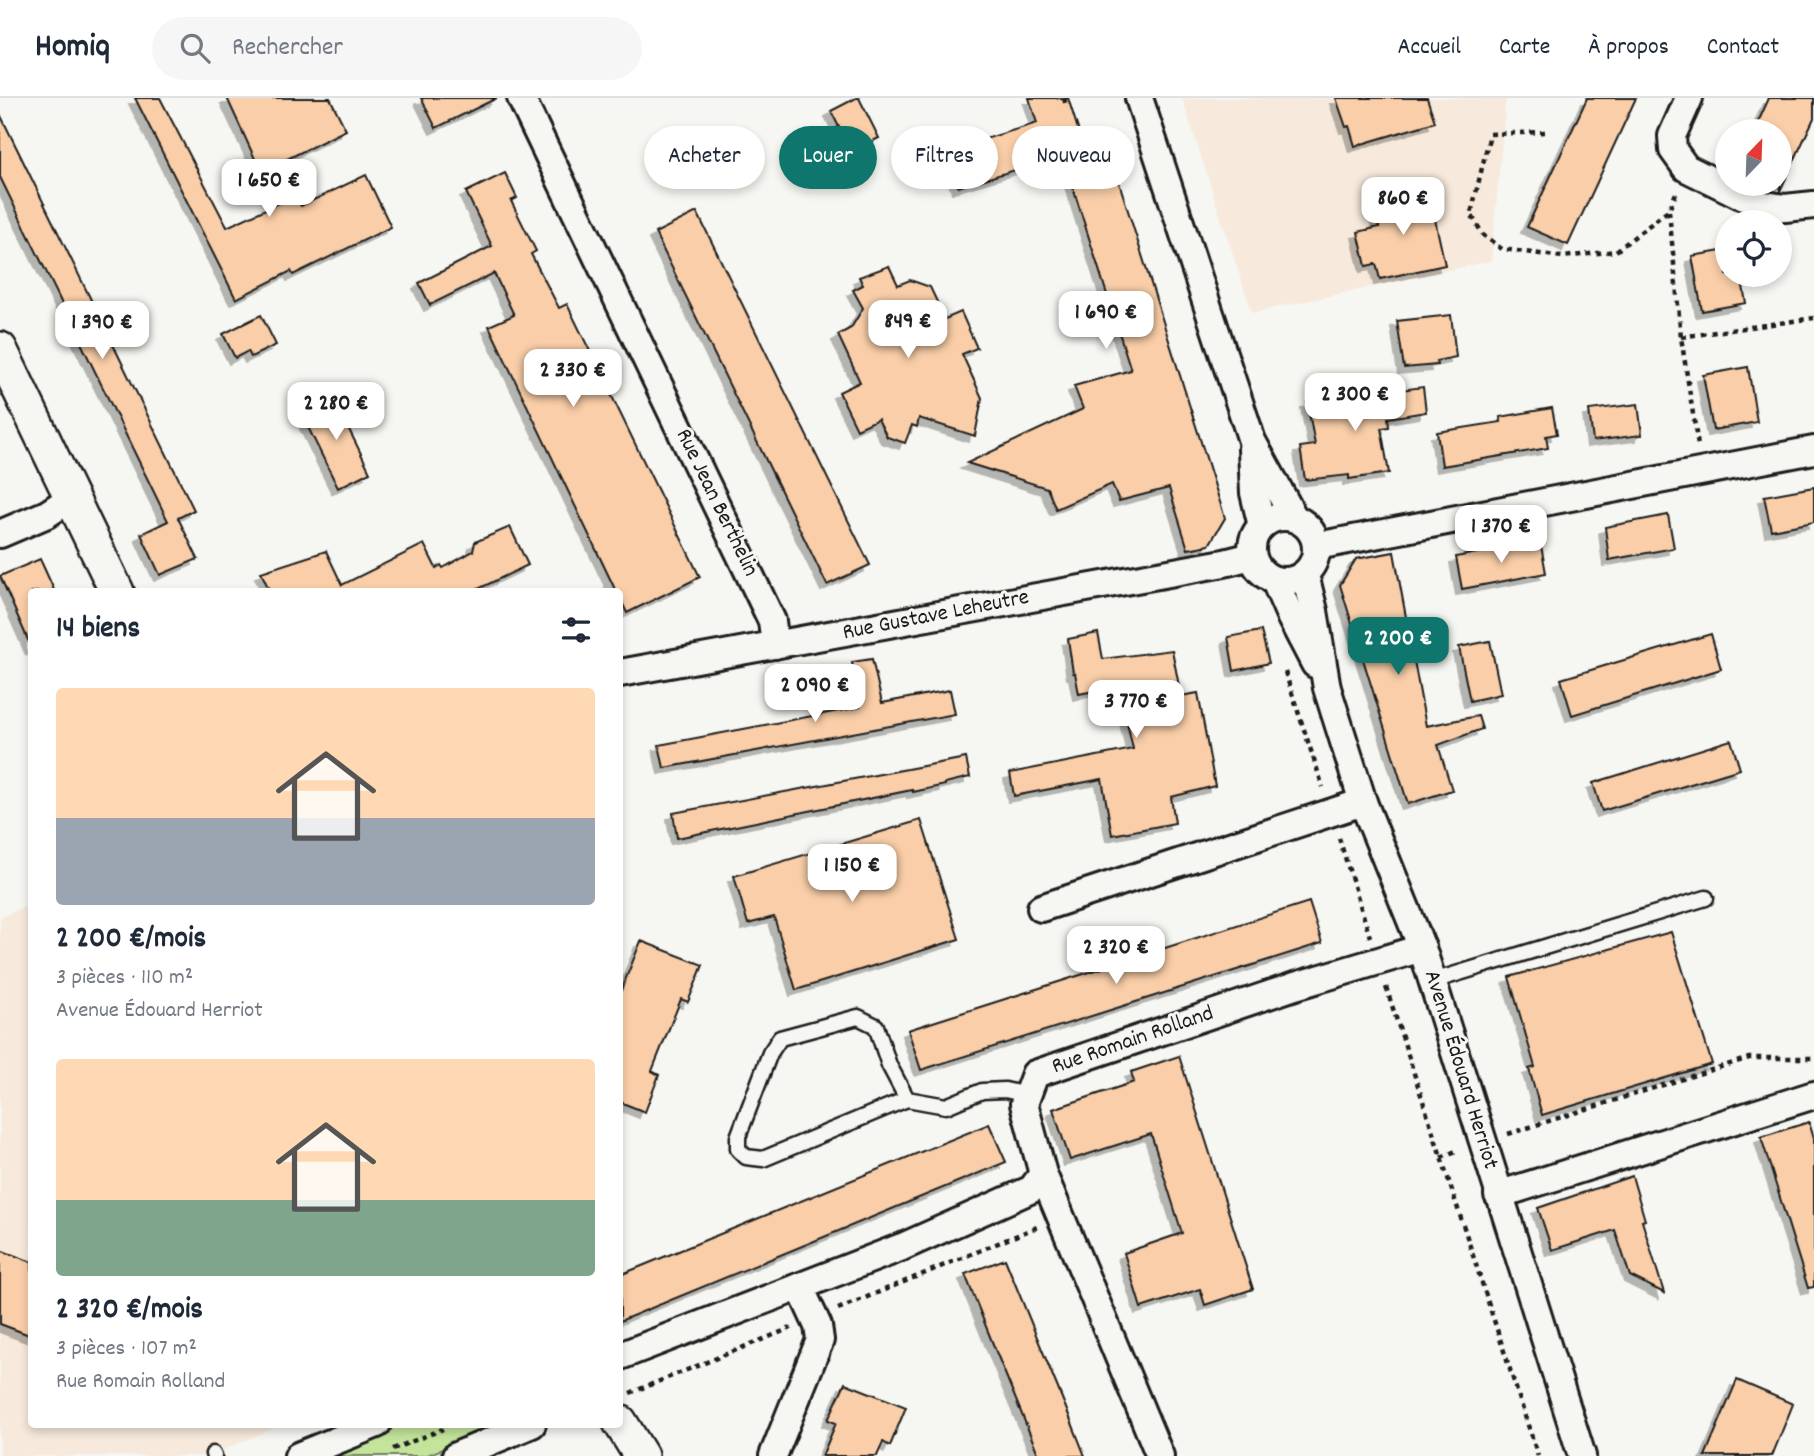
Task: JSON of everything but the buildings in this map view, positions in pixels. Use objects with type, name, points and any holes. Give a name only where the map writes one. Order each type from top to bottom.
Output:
[{"type":"street","name":"Rue Jean Berthelin","points":[[521,98],[772,621],[775,645]]},
{"type":"street","points":[[1139,98],[1252,441],[1294,518],[1310,529],[1317,546],[1312,567],[1305,575],[1296,580],[1275,581],[1260,571],[1252,556],[1255,534],[1277,517],[1294,518]]},
{"type":"street","points":[[1689,98],[1672,136],[1673,150],[1686,168],[1759,204],[1785,208],[1814,205]]},
{"type":"street","points":[[0,349],[115,588]]},
{"type":"street","points":[[1252,441],[1254,493],[1262,526]]},
{"type":"street","points":[[1317,546],[1814,450]]},
{"type":"street","points":[[0,534],[47,514],[71,498]]},
{"type":"street","name":"Rue Gustave Leheutre","points":[[623,672],[1224,564],[1252,556]]},
{"type":"street","name":"Avenue Édouard Herriot","points":[[1305,575],[1327,688],[1363,802],[1433,981],[1582,1456]]},
{"type":"street","name":"Avenue Édouard Herriot","points":[[1275,581],[1327,688]]},
{"type":"street","points":[[1041,908],[1363,802]]},
{"type":"street","name":"Rue Romain Rolland","points":[[1160,1456],[1043,1174],[1024,1104],[1035,1074],[1295,986],[1422,948]]},
{"type":"street","points":[[1498,1195],[1814,1095]]},
{"type":"street","points":[[623,1355],[902,1247],[1032,1189],[1043,1174]]},
{"type":"street","points":[[773,1456],[821,1340],[818,1326],[800,1287]]},
{"type":"street","points":[[623,1427],[641,1456]]},
{"type":"street","points":[[298,1456],[367,1428]]},
{"type":"street","points":[[456,1456],[522,1428]]},
{"type":"lane","points":[[1433,981],[1706,898]]},
{"type":"lane","points":[[907,1099],[890,1065],[876,1026],[858,1017],[780,1038],[770,1053],[738,1138],[738,1149],[746,1157],[763,1159],[907,1099],[946,1106],[982,1091],[1005,1090],[1027,1095]]},
{"type":"path","points":[[1064,98],[1066,106]]},
{"type":"path","points":[[1545,132],[1490,134],[1471,214],[1483,235],[1502,249],[1563,257],[1616,251],[1669,211]]},
{"type":"path","points":[[1686,168],[1669,211],[1681,337],[1702,472]]},
{"type":"path","points":[[1681,337],[1814,318]]},
{"type":"path","points":[[1283,664],[1374,950],[1382,960],[1384,980],[1538,1456]]},
{"type":"path","points":[[1441,1157],[1749,1058],[1814,1058]]},
{"type":"path","points":[[387,1451],[444,1428]]},
{"type":"shaded area","points":[[1182,98],[1506,98],[1491,261],[1252,313]]},
{"type":"shaded area","points":[[28,904],[28,1428],[274,1428],[209,1456],[0,1456],[2,917]]},
{"type":"green space","points":[[388,1428],[495,1428],[425,1456],[318,1456]]}]
